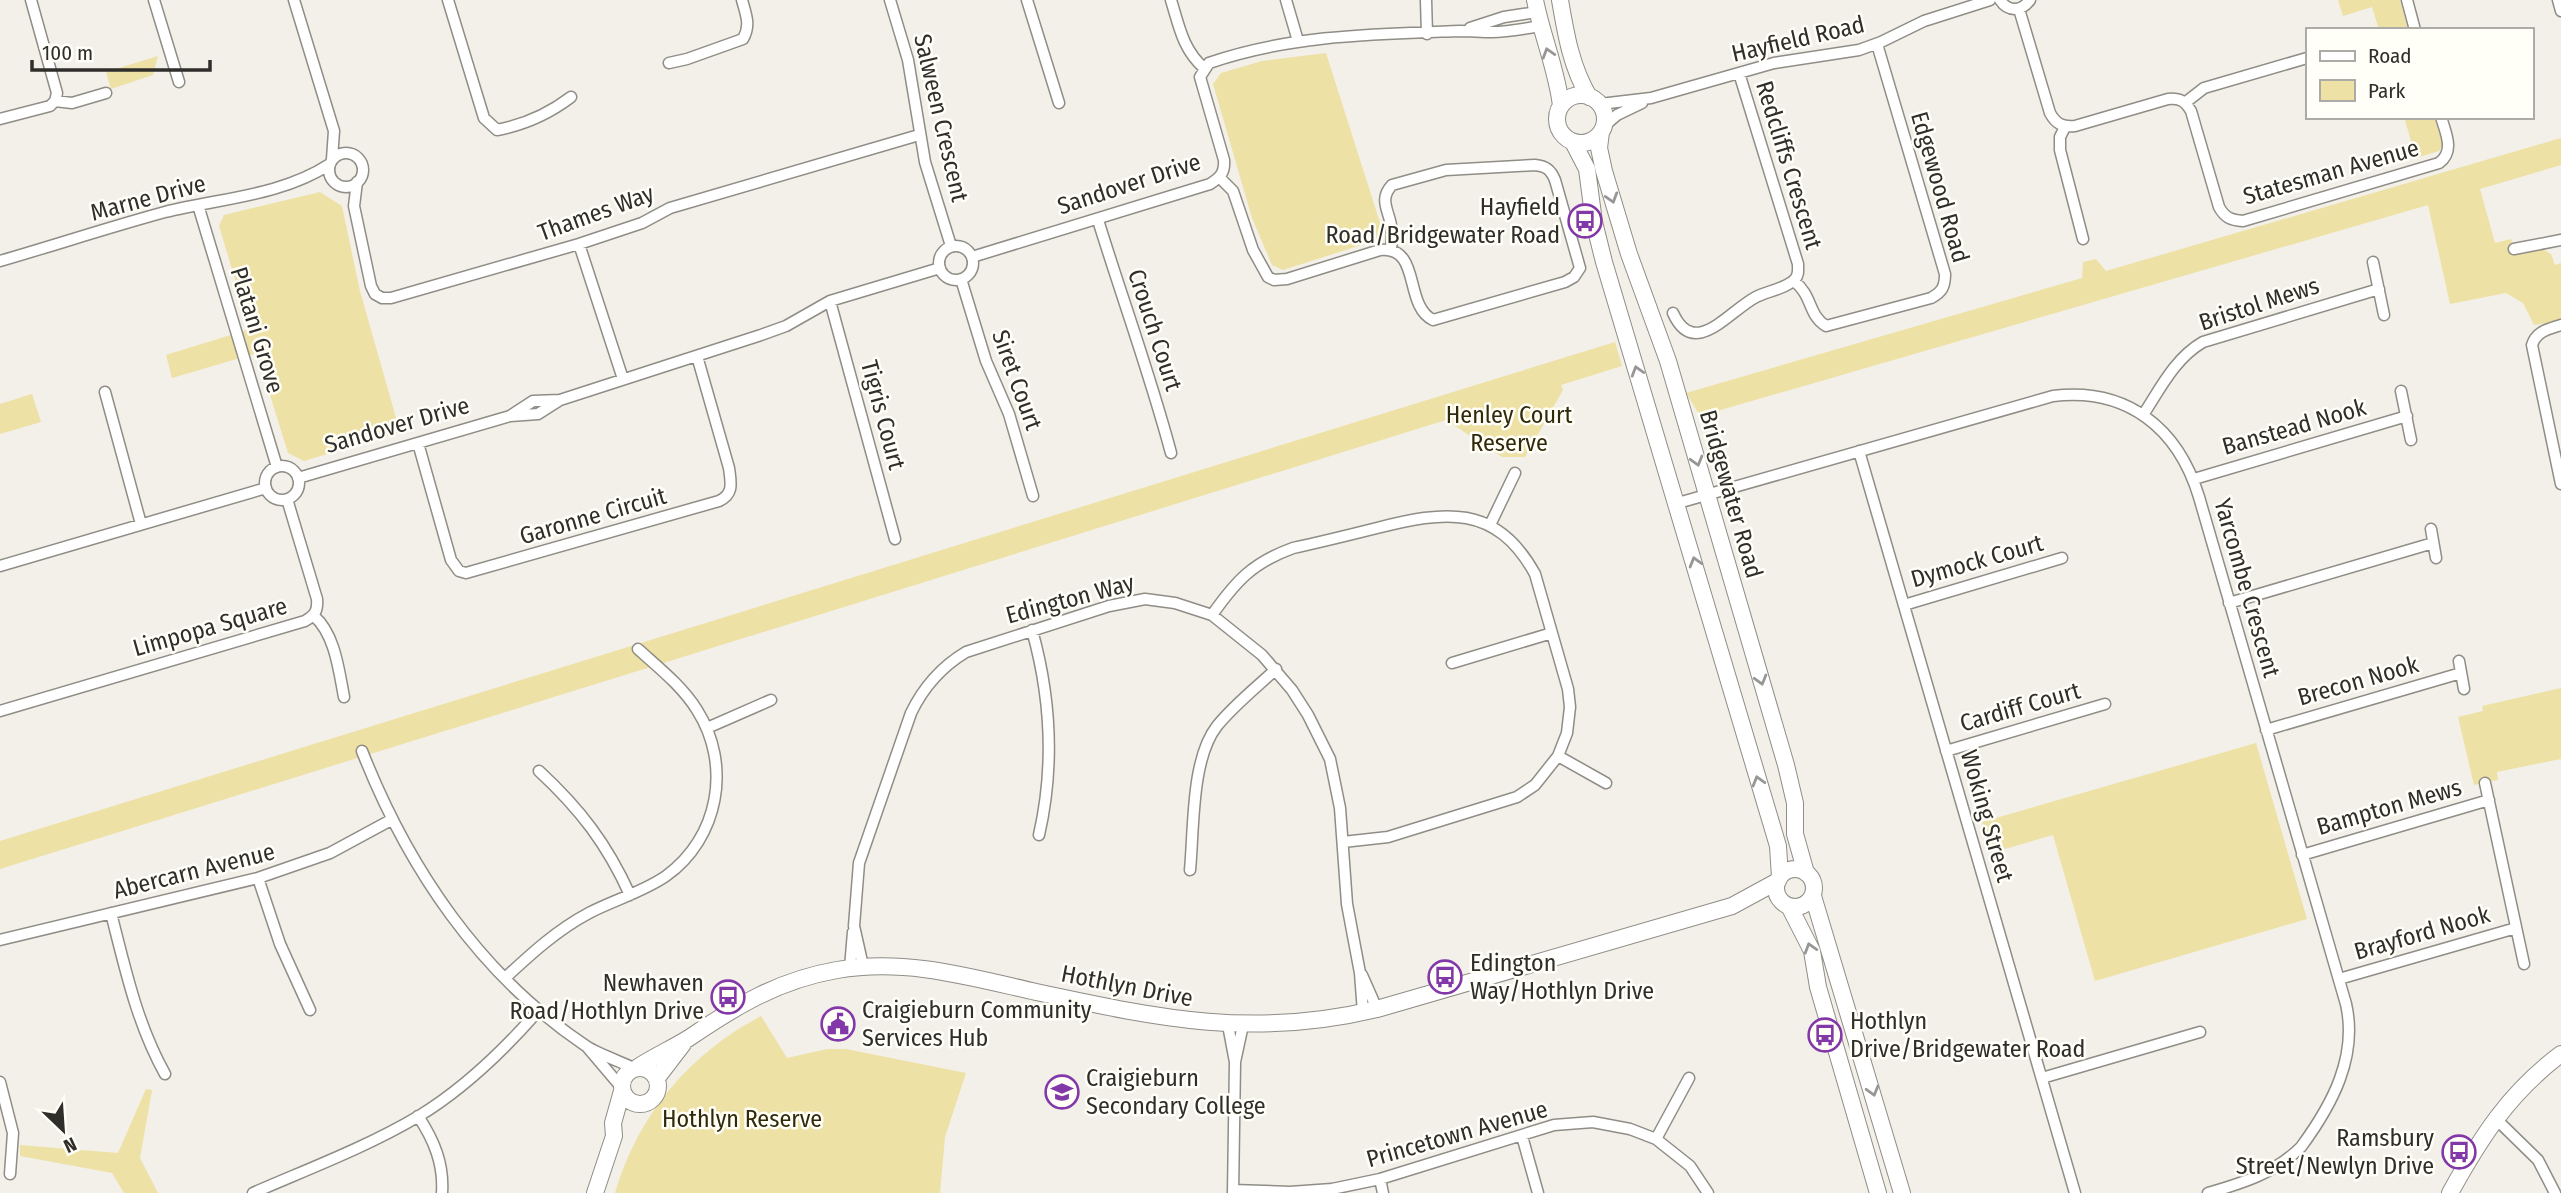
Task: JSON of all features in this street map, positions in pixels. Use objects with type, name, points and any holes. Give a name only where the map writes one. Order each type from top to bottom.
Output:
[{"type":"street","points":[[0,119],[42,110],[55,101],[56,84],[30,0]]},
{"type":"street","points":[[154,0],[179,82]]},
{"type":"street","points":[[294,0],[334,131],[329,174],[338,184],[350,186],[357,182],[363,169],[359,160],[334,131]]},
{"type":"street","points":[[448,0],[484,118],[489,125],[497,130],[508,128],[558,107],[571,97]]},
{"type":"street","points":[[669,62],[687,59],[743,39],[748,30],[748,19],[742,0]]},
{"type":"street","name":"Salween Crescent","points":[[890,0],[908,60],[919,135],[951,246]]},
{"type":"street","points":[[1027,0],[1059,103]]},
{"type":"street","points":[[1171,0],[1186,47],[1204,68],[1217,60],[1298,41],[1461,31],[1504,17],[1562,10],[1575,69],[1605,119],[1603,129],[1589,142],[1573,142]]},
{"type":"street","points":[[1286,0],[1298,41]]},
{"type":"street","points":[[1426,0],[1427,34]]},
{"type":"street","name":"Hayfield Road","points":[[1603,129],[1617,114],[1650,98],[1774,63],[1832,55],[1877,44],[1924,20],[1990,0]]},
{"type":"street","points":[[2000,0],[2008,8],[2020,9],[2030,0]]},
{"type":"street","points":[[2407,0],[2415,28]]},
{"type":"street","points":[[2558,0],[2561,11]]},
{"type":"street","points":[[2020,9],[2050,113],[2055,122],[2065,127],[2168,99],[2186,102],[2204,88],[2306,58]]},
{"type":"street","points":[[1538,13],[1562,106]]},
{"type":"street","name":"Edgewood Road","points":[[1794,281],[1803,288],[1817,321],[1826,326],[1931,298],[1940,293],[1945,285],[1945,274],[1877,44]]},
{"type":"street","name":"Sandover Drive","points":[[972,257],[1098,220],[1210,184],[1220,178],[1224,170],[1224,160],[1200,77],[1204,68]]},
{"type":"street","name":"Redcliffs Crescent","points":[[1673,313],[1677,323],[1696,340],[1741,305],[1794,281],[1798,274],[1798,264],[1739,73]]},
{"type":"street","points":[[55,101],[72,103],[106,93]]},
{"type":"street","points":[[1594,100],[1572,97],[1562,106],[1557,119],[1559,127],[1573,142],[1587,169],[1599,244],[1678,503],[1777,846],[1777,891],[1803,929],[1812,951],[1818,986],[1878,1193]]},
{"type":"street","name":"Hayfield Road","points":[[1594,100],[1650,98]]},
{"type":"street","name":"Statesman Avenue","points":[[2186,102],[2219,207],[2224,215],[2232,220],[2244,221],[2439,163],[2446,158],[2449,151],[2441,119]]},
{"type":"street","points":[[2065,127],[2060,137],[2060,150],[2083,239]]},
{"type":"street","name":"Bridgewater Road","points":[[1603,129],[1600,148],[1604,171],[1629,254],[1668,361],[1791,784],[1795,803],[1795,834],[1806,873]]},
{"type":"street","name":"Thames Way","points":[[357,182],[354,206],[371,288],[382,298],[404,295],[579,244],[642,223],[670,208],[919,135]]},
{"type":"street","points":[[331,162],[341,153],[353,154]]},
{"type":"street","name":"Marne Drive","points":[[0,261],[166,212],[263,192],[306,179],[331,162]]},
{"type":"street","points":[[1220,178],[1233,191],[1253,250],[1268,277],[1274,281],[1391,249],[1401,254],[1420,309],[1425,316],[1433,320],[1565,282],[1574,277],[1580,268],[1552,172],[1544,166],[1535,165],[1446,170],[1392,186],[1384,199],[1392,226],[1391,249]]},
{"type":"street","name":"Marne Drive","points":[[306,179],[338,184]]},
{"type":"street","name":"Thames Way","points":[[338,184],[354,206]]},
{"type":"street","name":"Platani Grove","points":[[198,205],[277,467]]},
{"type":"street","name":"Crouch Court","points":[[1098,220],[1129,323],[1144,359],[1171,453]]},
{"type":"street","points":[[2514,249],[2561,240]]},
{"type":"street","points":[[579,244],[623,379]]},
{"type":"street","points":[[951,246],[962,247],[972,257],[971,269],[961,279],[949,278],[940,268],[940,256],[951,246]]},
{"type":"street","points":[[2372,262],[2384,315]]},
{"type":"street","name":"Sandover Drive","points":[[298,478],[510,416],[538,414],[560,400],[786,326],[830,301],[940,268]]},
{"type":"street","name":"Siret Court","points":[[961,279],[986,361],[1013,426],[1033,496]]},
{"type":"street","name":"Bristol Mews","points":[[2143,415],[2177,363],[2192,348],[2203,342],[2379,289]]},
{"type":"street","name":"Tigris Court","points":[[830,301],[895,540]]},
{"type":"street","points":[[2561,326],[2537,335],[2532,351],[2561,484]]},
{"type":"street","name":"Garonne Circuit","points":[[418,443],[451,560],[460,571],[466,573],[719,501],[730,493],[732,486],[697,356]]},
{"type":"street","points":[[2401,391],[2412,440]]},
{"type":"street","points":[[105,392],[141,524]]},
{"type":"street","name":"Yarcombe Crescent","points":[[1678,503],[2053,396],[2079,394],[2114,401],[2143,415],[2176,445],[2194,479],[2349,1017],[2350,1046],[2342,1077],[2310,1135],[2291,1157],[2280,1165],[2250,1180],[2208,1193]]},
{"type":"street","name":"Banstead Nook","points":[[2194,479],[2407,416]]},
{"type":"street","name":"Woking Street","points":[[1859,451],[2076,1193]]},
{"type":"street","points":[[277,467],[288,467],[298,478],[298,490],[287,499],[275,498],[266,488],[266,476],[277,467]]},
{"type":"street","points":[[1490,525],[1515,473]]},
{"type":"street","points":[[0,566],[266,488]]},
{"type":"street","name":"Limpopa Square","points":[[0,710],[305,621],[314,616],[318,608],[317,600],[287,499]]},
{"type":"street","points":[[1212,615],[1233,585],[1261,562],[1293,548],[1428,516],[1468,518],[1490,525],[1508,538],[1527,560],[1535,574],[1566,680],[1570,707],[1567,733],[1558,756],[1535,785],[1504,803],[1388,837],[1343,842]]},
{"type":"street","points":[[2431,529],[2436,558]]},
{"type":"street","points":[[2229,603],[2433,543]]},
{"type":"street","name":"Dymock Court","points":[[1904,604],[2062,558]]},
{"type":"street","name":"Edington Way","points":[[857,967],[854,926],[856,884],[863,847],[920,694],[948,662],[966,652],[1109,606],[1145,599],[1175,603],[1212,615],[1276,669],[1308,715],[1330,759],[1340,808],[1347,904],[1370,1010]]},
{"type":"street","points":[[314,616],[328,634],[344,698]]},
{"type":"street","points":[[1032,630],[1046,685],[1050,735],[1046,806],[1039,835]]},
{"type":"street","points":[[1452,663],[1552,633]]},
{"type":"street","points":[[505,978],[540,946],[572,923],[651,885],[675,869],[696,846],[707,826],[716,796],[717,773],[707,728],[683,691],[638,649]]},
{"type":"street","points":[[2459,661],[2464,689]]},
{"type":"street","points":[[1190,870],[1197,785],[1206,746],[1225,717],[1276,669]]},
{"type":"street","name":"Brecon Nook","points":[[2266,730],[2461,673]]},
{"type":"street","points":[[707,728],[771,700]]},
{"type":"street","name":"Cardiff Court","points":[[1947,751],[2105,704]]},
{"type":"street","points":[[362,751],[391,820],[412,859],[447,912],[505,978],[539,1010],[589,1048],[636,1068],[649,1070],[657,1078],[658,1088],[654,1097],[631,1111],[614,1136],[595,1193]]},
{"type":"street","points":[[1558,756],[1606,783]]},
{"type":"street","points":[[539,771],[579,810],[597,833],[617,866],[630,895]]},
{"type":"street","name":"Bampton Mews","points":[[2485,783],[2505,873]]},
{"type":"street","name":"Bampton Mews","points":[[2302,855],[2489,800]]},
{"type":"street","name":"Abercarn Avenue","points":[[0,940],[258,878],[330,853],[391,820]]},
{"type":"street","points":[[1779,879],[1790,870],[1806,873],[1814,883],[1813,896],[1902,1193]]},
{"type":"street","name":"Brayford Nook","points":[[2505,873],[2524,964]]},
{"type":"street","points":[[258,878],[280,944],[310,1010]]},
{"type":"street","name":"Hothlyn Drive","points":[[636,1068],[761,993],[814,975],[857,967],[920,968],[1140,1014],[1236,1025],[1326,1019],[1370,1010],[1732,905],[1779,879]]},
{"type":"street","points":[[1785,903],[1806,904],[1813,896]]},
{"type":"street","name":"Hothlyn Drive","points":[[1732,905],[1785,903]]},
{"type":"street","points":[[111,914],[139,1016],[153,1053],[165,1074]]},
{"type":"street","name":"Brayford Nook","points":[[2339,979],[2516,928]]},
{"type":"street","points":[[253,1193],[381,1136],[418,1116],[485,1066],[539,1010]]},
{"type":"street","points":[[1233,1192],[1236,1025]]},
{"type":"street","points":[[2042,1078],[2200,1032]]},
{"type":"street","name":"Hothlyn Drive","points":[[657,1078],[687,1039]]},
{"type":"street","points":[[589,1048],[632,1102],[642,1104]]},
{"type":"street","points":[[2450,1193],[2495,1118],[2522,1088],[2561,1054]]},
{"type":"street","points":[[614,1136],[614,1123],[625,1074],[636,1068]]},
{"type":"street","points":[[1656,1139],[1689,1078]]},
{"type":"street","points":[[0,1082],[13,1133],[10,1174]]},
{"type":"street","points":[[418,1116],[434,1145],[443,1172],[442,1193]]},
{"type":"street","points":[[2495,1118],[2538,1160],[2555,1193]]},
{"type":"street","name":"Princetown Avenue","points":[[1233,1192],[1332,1189],[1380,1179],[1554,1125],[1593,1122],[1630,1129],[1656,1139],[1690,1166],[1708,1193]]},
{"type":"street","points":[[1522,1136],[1538,1193]]},
{"type":"street","points":[[1380,1179],[1383,1193]]},
{"type":"green space","points":[[2338,0],[2400,0],[2407,28],[2378,28],[2372,7],[2343,16]]},
{"type":"green space","points":[[1326,53],[1382,229],[1377,240],[1283,270],[1272,265],[1252,218],[1213,84],[1221,73],[1262,61]]},
{"type":"green space","points":[[158,56],[153,75],[111,89],[106,72]]},
{"type":"green space","points":[[2405,119],[2435,119],[2443,145],[2439,151],[2416,158]]},
{"type":"green space","points":[[2561,138],[2561,165],[2480,189],[2495,243],[2511,239],[2516,253],[2541,248],[2551,254],[2555,265],[2561,263],[2561,321],[2534,325],[2523,303],[2506,293],[2450,304],[2428,205],[1700,416],[1686,393],[2082,278],[2083,262],[2096,259],[2106,271]]},
{"type":"green space","points":[[320,192],[342,206],[360,291],[400,432],[304,461],[288,453],[257,353],[172,378],[166,355],[250,329],[219,226],[224,215]]},
{"type":"green space","name":"Henley Court Reserve","points":[[1615,342],[1622,366],[1561,385],[1563,390],[1525,457],[1502,457],[1446,420],[0,869],[0,841]]},
{"type":"green space","points":[[32,394],[41,422],[0,434],[0,404]]},
{"type":"green space","points":[[2561,688],[2561,759],[2497,772],[2498,780],[2474,785],[2458,717],[2483,711],[2482,706]]},
{"type":"green space","points":[[2256,743],[2307,919],[2095,981],[2053,835],[1991,853],[1982,822]]},
{"type":"green space","name":"Hothlyn Reserve","points":[[761,1016],[787,1058],[827,1049],[846,1049],[966,1073],[945,1137],[940,1193],[615,1193],[637,1138],[670,1090],[689,1068],[711,1049]]},
{"type":"green space","points":[[146,1089],[152,1090],[140,1158],[158,1193],[124,1193],[112,1173],[20,1156],[20,1145],[118,1153]]},
{"type":"place","name":"Hayfield Road/Bridgewater Road","points":[[1585,221]]},
{"type":"place","name":"Edington Way/Hothlyn Drive","points":[[1445,977]]},
{"type":"place","name":"Newhaven Road/Hothlyn Drive","points":[[728,997]]},
{"type":"place","name":"Craigieburn Community Services Hub","points":[[838,1024]]},
{"type":"place","name":"Hothlyn Drive/Bridgewater Road","points":[[1825,1035]]},
{"type":"place","name":"Craigieburn Secondary College","points":[[1062,1092]]},
{"type":"place","name":"Ramsbury Street/Newlyn Drive","points":[[2459,1152]]}]
